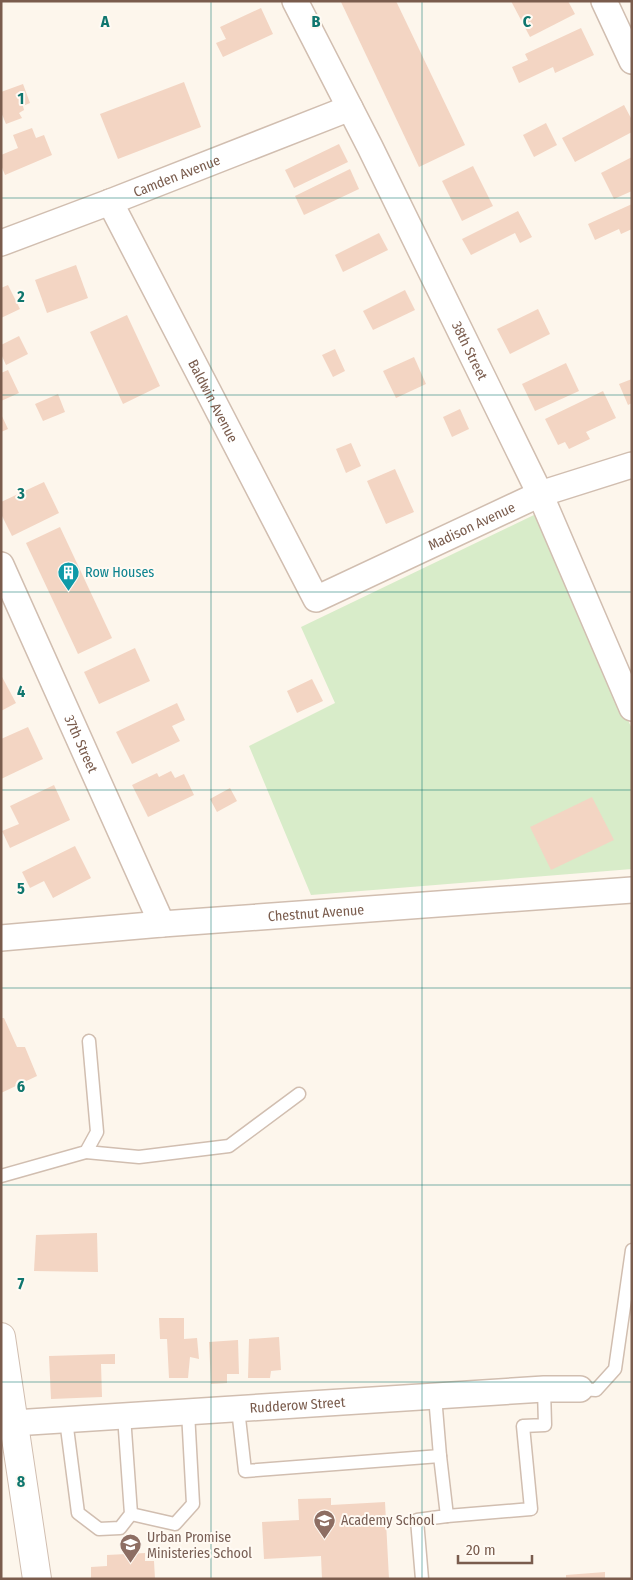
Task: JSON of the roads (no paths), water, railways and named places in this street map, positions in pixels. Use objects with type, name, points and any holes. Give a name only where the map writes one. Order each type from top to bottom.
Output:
[{"type":"street","name":"38th Street","points":[[295,1],[375,155],[540,494],[632,708]]},
{"type":"street","points":[[604,1],[632,61]]},
{"type":"street","name":"Camden Avenue","points":[[1,243],[350,108]]},
{"type":"street","name":"Baldwin Avenue","points":[[110,202],[316,599]]},
{"type":"street","name":"Madison Avenue","points":[[316,599],[540,494],[632,465]]},
{"type":"street","name":"37th Street","points":[[1,565],[162,924]]},
{"type":"street","name":"Chestnut Avenue","points":[[1,938],[162,924],[632,890]]},
{"type":"street","points":[[1,1337],[38,1579]]},
{"type":"street","name":"Rudderow Street","points":[[14,1424],[544,1389],[580,1389]]},
{"type":"lane","points":[[86,1152],[97,1132],[89,1041]]},
{"type":"lane","points":[[1,1176],[86,1152],[139,1157],[229,1146],[299,1094]]},
{"type":"lane","points":[[580,1389],[596,1390],[614,1370],[632,1250]]},
{"type":"lane","points":[[422,1579],[417,1520],[531,1509],[523,1426],[545,1425],[544,1389]]},
{"type":"lane","points":[[435,1396],[447,1516]]},
{"type":"lane","points":[[238,1409],[245,1471],[440,1456]]},
{"type":"lane","points":[[131,1514],[175,1524],[193,1504],[188,1412]]},
{"type":"lane","points":[[66,1420],[78,1513],[99,1529],[120,1528],[131,1514],[124,1416]]},
{"type":"place","name":"Row Houses","points":[[69,591]]},
{"type":"place","name":"Academy School","points":[[325,1539]]},
{"type":"place","name":"Urban Promise Ministeries School","points":[[131,1564]]}]
